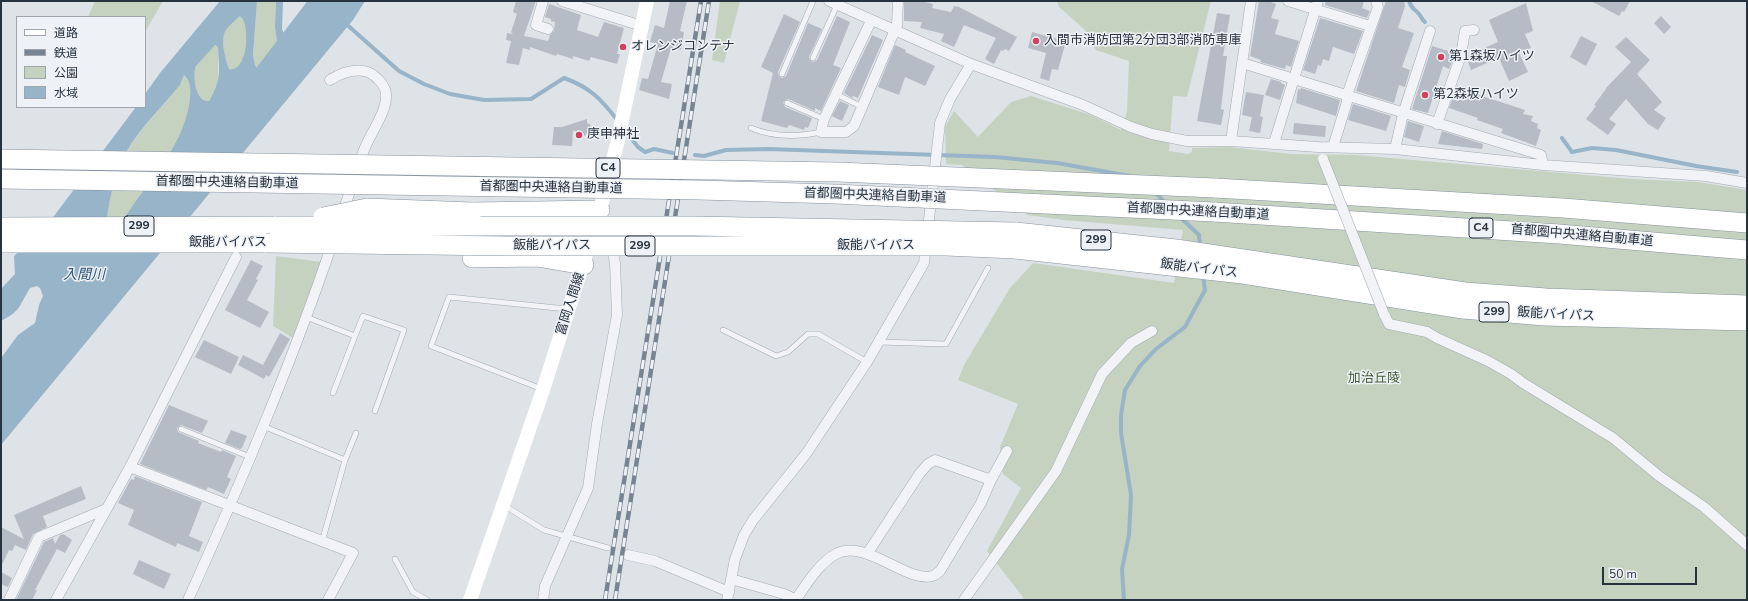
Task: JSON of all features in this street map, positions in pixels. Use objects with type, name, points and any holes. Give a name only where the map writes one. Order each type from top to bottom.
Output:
[{"type":"highway","name":"首都圏中央連絡自動車道","points":[[1,159],[838,172],[1215,188],[1562,208],[1747,223]]},
{"type":"highway","name":"首都圏中央連絡自動車道","points":[[1,179],[706,190],[835,194],[1214,212],[1560,234],[1747,250]]},
{"type":"highway","points":[[284,226],[367,208],[472,212],[598,214]]},
{"type":"highway","name":"飯能バイパス","points":[[1,227],[693,226],[1016,240],[1465,292],[1546,298],[1747,305]]},
{"type":"highway","name":"飯能バイパス","points":[[1,243],[275,243],[508,246],[946,246],[1016,240]]},
{"type":"highway","points":[[275,243],[343,256],[472,258],[537,257],[584,265]]},
{"type":"highway","name":"飯能バイパス","points":[[1244,266],[1463,309],[1544,316],[1747,321]]},
{"type":"main road","name":"富岡入間線","points":[[470,600],[504,505],[584,265],[619,134],[647,1]]},
{"type":"street","points":[[543,1],[536,25],[548,29]]},
{"type":"street","points":[[562,1],[587,5],[642,26]]},
{"type":"street","points":[[871,21],[824,119],[821,132],[846,132],[854,126],[897,25],[898,1]]},
{"type":"street","points":[[1231,141],[1251,1]]},
{"type":"street","points":[[1288,1],[1317,5],[1370,26]]},
{"type":"street","points":[[1333,147],[1347,102],[1347,95],[1370,26],[1378,8],[1376,1]]},
{"type":"street","points":[[833,3],[971,64],[1083,105],[1131,127],[1152,134],[1187,140],[1274,143],[1318,147],[1395,149],[1543,165],[1706,176],[1747,183]]},
{"type":"street","points":[[1274,143],[1317,5]]},
{"type":"street","points":[[1437,124],[1461,56],[1465,31],[1474,30]]},
{"type":"street","points":[[1395,149],[1403,114],[1430,31]]},
{"type":"street","points":[[1242,63],[1294,78],[1403,114],[1541,155],[1543,165]]},
{"type":"street","points":[[628,555],[655,561],[728,596],[735,559],[744,535],[753,520],[806,454],[868,362],[924,263],[940,123],[950,99],[971,64]]},
{"type":"street","points":[[188,600],[230,506],[263,426],[306,316],[365,148],[383,109],[386,96],[384,88],[378,78],[367,72],[353,71],[341,73],[330,80]]},
{"type":"street","points":[[1318,147],[1389,324],[1427,332],[1500,367],[1560,404],[1592,426],[1613,438],[1659,476],[1704,507],[1747,545]]},
{"type":"street","points":[[543,600],[545,586],[588,488],[597,424],[617,315],[616,263],[606,222],[598,214]]},
{"type":"street","points":[[56,600],[130,467],[236,257]]},
{"type":"street","points":[[964,600],[1056,471],[1102,374],[1131,343],[1152,331]]},
{"type":"street","points":[[731,579],[784,594],[796,600],[824,563],[837,553],[849,550],[867,554],[915,574],[932,576],[940,571],[973,517],[981,503],[990,480],[1007,451]]},
{"type":"street","points":[[867,554],[920,473],[928,464],[935,460],[990,480]]},
{"type":"street","points":[[130,467],[353,553],[328,600]]},
{"type":"street","points":[[9,600],[40,537],[106,509]]},
{"type":"lane","points":[[782,74],[813,1]]},
{"type":"lane","points":[[813,58],[833,3]]},
{"type":"lane","points":[[836,94],[862,107]]},
{"type":"lane","points":[[787,103],[824,119]]},
{"type":"lane","points":[[751,128],[764,133],[786,136],[821,132]]},
{"type":"lane","points":[[879,342],[946,344],[988,268]]},
{"type":"lane","points":[[543,390],[431,346],[449,297],[569,310]]},
{"type":"lane","points":[[306,316],[355,336]]},
{"type":"lane","points":[[333,393],[362,316],[404,330],[375,411]]},
{"type":"lane","points":[[723,330],[776,356],[788,352],[808,334],[818,334],[868,362]]},
{"type":"lane","points":[[263,426],[345,460]]},
{"type":"lane","points":[[181,429],[250,457]]},
{"type":"lane","points":[[322,542],[345,460],[356,433]]},
{"type":"lane","points":[[504,505],[544,530],[608,548]]},
{"type":"lane","points":[[395,559],[413,592],[427,600]]},
{"type":"green space","points":[[95,1],[163,1],[146,30],[146,16],[88,16]]},
{"type":"green space","points":[[257,1],[276,1],[275,27],[278,63],[269,78],[264,79],[255,65],[253,55]]},
{"type":"green space","points":[[720,1],[740,1],[724,63],[712,60]]},
{"type":"green space","name":"加治丘陵","points":[[1057,1],[1211,1],[1187,97],[1173,96],[1169,151],[1188,154],[1192,152],[1192,148],[1229,147],[1291,154],[1356,155],[1631,179],[1698,182],[1747,190],[1747,600],[1022,600],[1023,597],[987,551],[1021,488],[1003,474],[1000,447],[1018,404],[958,380],[964,365],[1010,288],[1033,263],[1174,283],[1183,230],[1064,220],[1027,215],[962,165],[946,164],[945,127],[954,111],[978,137],[1011,102],[1031,96],[1091,115],[1121,130],[1127,112],[1129,61],[1096,50],[1085,30],[1059,7]]},
{"type":"green space","points":[[240,16],[243,16],[246,29],[244,57],[236,68],[229,69],[223,40],[225,32]]},
{"type":"green space","points":[[214,45],[218,47],[218,82],[209,101],[201,98],[198,93],[195,82],[195,70],[196,66]]},
{"type":"green space","points":[[184,75],[189,82],[190,94],[188,110],[181,132],[169,153],[115,234],[105,225],[114,186],[123,157],[140,132],[180,85]]},
{"type":"green space","points":[[276,256],[322,262],[293,338],[273,326]]},
{"type":"water","name":"入間川","points":[[220,1],[257,1],[253,55],[255,65],[264,79],[269,78],[278,63],[275,27],[276,1],[283,1],[282,29],[284,34],[291,32],[323,1],[365,1],[353,20],[1,445],[1,358],[18,335],[35,323],[39,305],[43,296],[40,288],[37,286],[30,288],[16,311],[1,321],[1,289],[15,274],[14,256],[48,224],[135,108],[146,108],[146,93],[160,73]],"holes":[[[240,16],[243,20],[246,36],[244,55],[241,63],[236,68],[229,69],[224,50],[223,40],[225,32]],[[215,45],[218,47],[219,75],[209,101],[201,98],[198,93],[195,82],[195,70],[196,66]],[[184,75],[189,82],[190,94],[187,113],[182,129],[167,157],[127,214],[115,234],[105,229],[108,209],[119,167],[128,149],[140,132],[180,85]]]},
{"type":"building","points":[[516,1],[536,1],[524,36],[548,41],[550,35],[554,31],[555,22],[545,17],[549,4],[581,15],[577,30],[598,37],[604,22],[624,28],[617,54],[620,54],[617,64],[591,57],[589,61],[573,56],[573,59],[557,54],[556,56],[530,47],[530,50],[523,48],[519,65],[506,63],[511,41],[506,40],[507,33],[513,34],[511,32],[517,14],[513,12]]},
{"type":"building","points":[[670,1],[687,1],[680,31],[684,32],[681,50],[671,48],[661,82],[672,84],[669,99],[639,90],[642,78],[648,79],[658,44],[650,42],[655,25],[664,28]]},
{"type":"building","points":[[904,1],[921,1],[933,4],[932,8],[951,12],[954,6],[959,7],[1017,37],[1009,51],[1005,49],[1003,51],[1001,50],[994,64],[985,59],[996,38],[964,25],[954,47],[941,41],[944,34],[920,28],[922,22],[904,21]]},
{"type":"building","points":[[1259,1],[1268,1],[1276,4],[1271,18],[1279,20],[1275,34],[1299,41],[1291,67],[1286,65],[1285,69],[1260,62],[1261,60],[1250,56]]},
{"type":"building","points":[[1326,1],[1364,1],[1362,8],[1370,11],[1367,18],[1325,5]]},
{"type":"building","points":[[1386,1],[1404,1],[1405,6],[1398,28],[1414,33],[1402,67],[1410,70],[1405,87],[1399,85],[1394,103],[1356,91]]},
{"type":"building","points":[[1591,1],[1630,1],[1624,12],[1622,11],[1619,16]]},
{"type":"building","points":[[1526,3],[1533,31],[1525,34],[1531,48],[1519,53],[1528,72],[1509,81],[1499,58],[1471,70],[1467,59],[1468,55],[1498,42],[1489,20]]},
{"type":"building","points":[[1217,13],[1230,15],[1223,56],[1227,56],[1221,109],[1224,110],[1221,125],[1197,121]]},
{"type":"building","points":[[784,14],[800,22],[778,72],[779,76],[782,78],[786,76],[808,23],[822,29],[809,57],[813,62],[817,60],[837,16],[850,22],[833,65],[841,68],[821,111],[815,108],[815,111],[788,99],[783,102],[785,107],[812,118],[808,128],[805,127],[804,130],[789,125],[787,128],[761,121],[773,73],[761,67]]},
{"type":"building","points":[[1661,16],[1671,27],[1664,34],[1654,23]]},
{"type":"building","points":[[1320,18],[1363,31],[1354,54],[1333,47],[1329,61],[1323,59],[1321,66],[1318,65],[1315,74],[1303,70]]},
{"type":"building","points":[[1032,32],[1066,41],[1058,70],[1052,69],[1049,81],[1040,78],[1046,53],[1028,48]]},
{"type":"building","points":[[872,35],[883,40],[858,98],[853,96],[852,98],[844,93]]},
{"type":"building","points":[[1581,36],[1597,44],[1586,66],[1570,57]]},
{"type":"building","points":[[1626,37],[1650,60],[1637,74],[1662,102],[1654,110],[1666,118],[1658,130],[1648,124],[1626,99],[1609,119],[1616,124],[1608,135],[1586,119],[1596,106],[1594,105],[1606,88],[1631,62],[1615,47]]},
{"type":"building","points":[[895,45],[906,50],[905,52],[935,66],[925,86],[905,77],[899,95],[878,87]]},
{"type":"building","points":[[1432,46],[1455,53],[1449,69],[1443,66],[1428,113],[1412,109]]},
{"type":"building","points":[[1271,79],[1285,85],[1280,100],[1265,95]]},
{"type":"building","points":[[1457,86],[1474,91],[1473,93],[1525,110],[1523,114],[1533,116],[1531,121],[1538,124],[1537,128],[1541,130],[1536,146],[1501,133],[1503,129],[1477,120],[1478,118],[1449,108]]},
{"type":"building","points":[[1301,88],[1340,100],[1336,116],[1296,103],[1298,89],[1300,90]]},
{"type":"building","points":[[1246,92],[1264,95],[1260,116],[1263,117],[1260,133],[1249,131],[1252,117],[1242,115]]},
{"type":"building","points":[[840,101],[849,105],[842,121],[832,116]]},
{"type":"building","points":[[1353,104],[1391,116],[1386,131],[1348,120]]},
{"type":"building","points":[[587,119],[587,123],[591,125],[585,136],[573,130],[572,146],[552,145],[554,127],[562,127]]},
{"type":"building","points":[[1408,121],[1424,126],[1419,142],[1404,137]]},
{"type":"building","points":[[1294,123],[1326,126],[1325,137],[1293,134]]},
{"type":"building","points":[[1442,131],[1483,144],[1482,149],[1438,144]]},
{"type":"building","points":[[251,260],[263,266],[256,279],[258,280],[247,300],[269,312],[260,328],[225,310]]},
{"type":"building","points":[[280,333],[290,339],[269,377],[266,375],[264,379],[238,365],[243,355],[263,365]]},
{"type":"building","points":[[204,340],[239,357],[231,374],[195,357]]},
{"type":"building","points":[[169,405],[208,421],[202,433],[181,425],[177,428],[178,432],[199,441],[198,443],[236,456],[227,477],[231,479],[224,494],[208,487],[206,490],[140,464]]},
{"type":"building","points":[[231,430],[247,436],[242,448],[240,449],[225,443]]},
{"type":"building","points":[[135,476],[202,502],[189,536],[203,542],[199,552],[177,543],[176,547],[128,525],[134,510],[118,503],[131,479],[134,480]]},
{"type":"building","points":[[81,486],[86,499],[43,516],[47,527],[33,534],[26,550],[15,545],[12,551],[9,550],[1,567],[1,527],[24,539],[14,515]]},
{"type":"building","points":[[63,534],[72,540],[65,553],[57,549],[35,590],[37,590],[32,600],[16,600],[44,542],[53,538],[55,544],[60,535]]},
{"type":"building","points":[[139,560],[171,574],[164,589],[133,574]]},
{"type":"building","points":[[1,572],[12,578],[8,587],[1,584]]},
{"type":"waterway","name":"入間川","points":[[244,103],[322,1]]},
{"type":"waterway","points":[[1409,1],[1412,7],[1425,22]]},
{"type":"waterway","points":[[344,22],[399,71],[424,84],[450,94],[484,100],[531,99],[564,78],[595,95],[618,121]]},
{"type":"waterway","points":[[623,128],[638,147],[645,152],[654,149],[673,153]]},
{"type":"waterway","points":[[1562,138],[1572,152],[1592,148],[1616,150],[1696,166],[1737,172]]},
{"type":"waterway","points":[[695,155],[704,156],[726,150],[768,149],[995,157],[1057,163],[1130,176]]},
{"type":"waterway","points":[[1154,191],[1166,204]]},
{"type":"waterway","points":[[1180,217],[1199,235],[1200,248]]},
{"type":"waterway","points":[[1124,600],[1122,569],[1129,535],[1131,495],[1121,433],[1121,415],[1125,390],[1140,366],[1156,349],[1185,327],[1205,290],[1203,275]]},
{"type":"railway","points":[[605,600],[701,1]]},
{"type":"railway","points":[[615,600],[709,1]]},
{"type":"place","name":"入間市消防団第2分団3部消防車庫","points":[[1036,41]]},
{"type":"place","name":"オレンジコンテナ","points":[[623,47]]},
{"type":"place","name":"第1森坂ハイツ","points":[[1441,57]]},
{"type":"place","name":"第2森坂ハイツ","points":[[1425,95]]},
{"type":"place","name":"庚申神社","points":[[579,135]]}]
